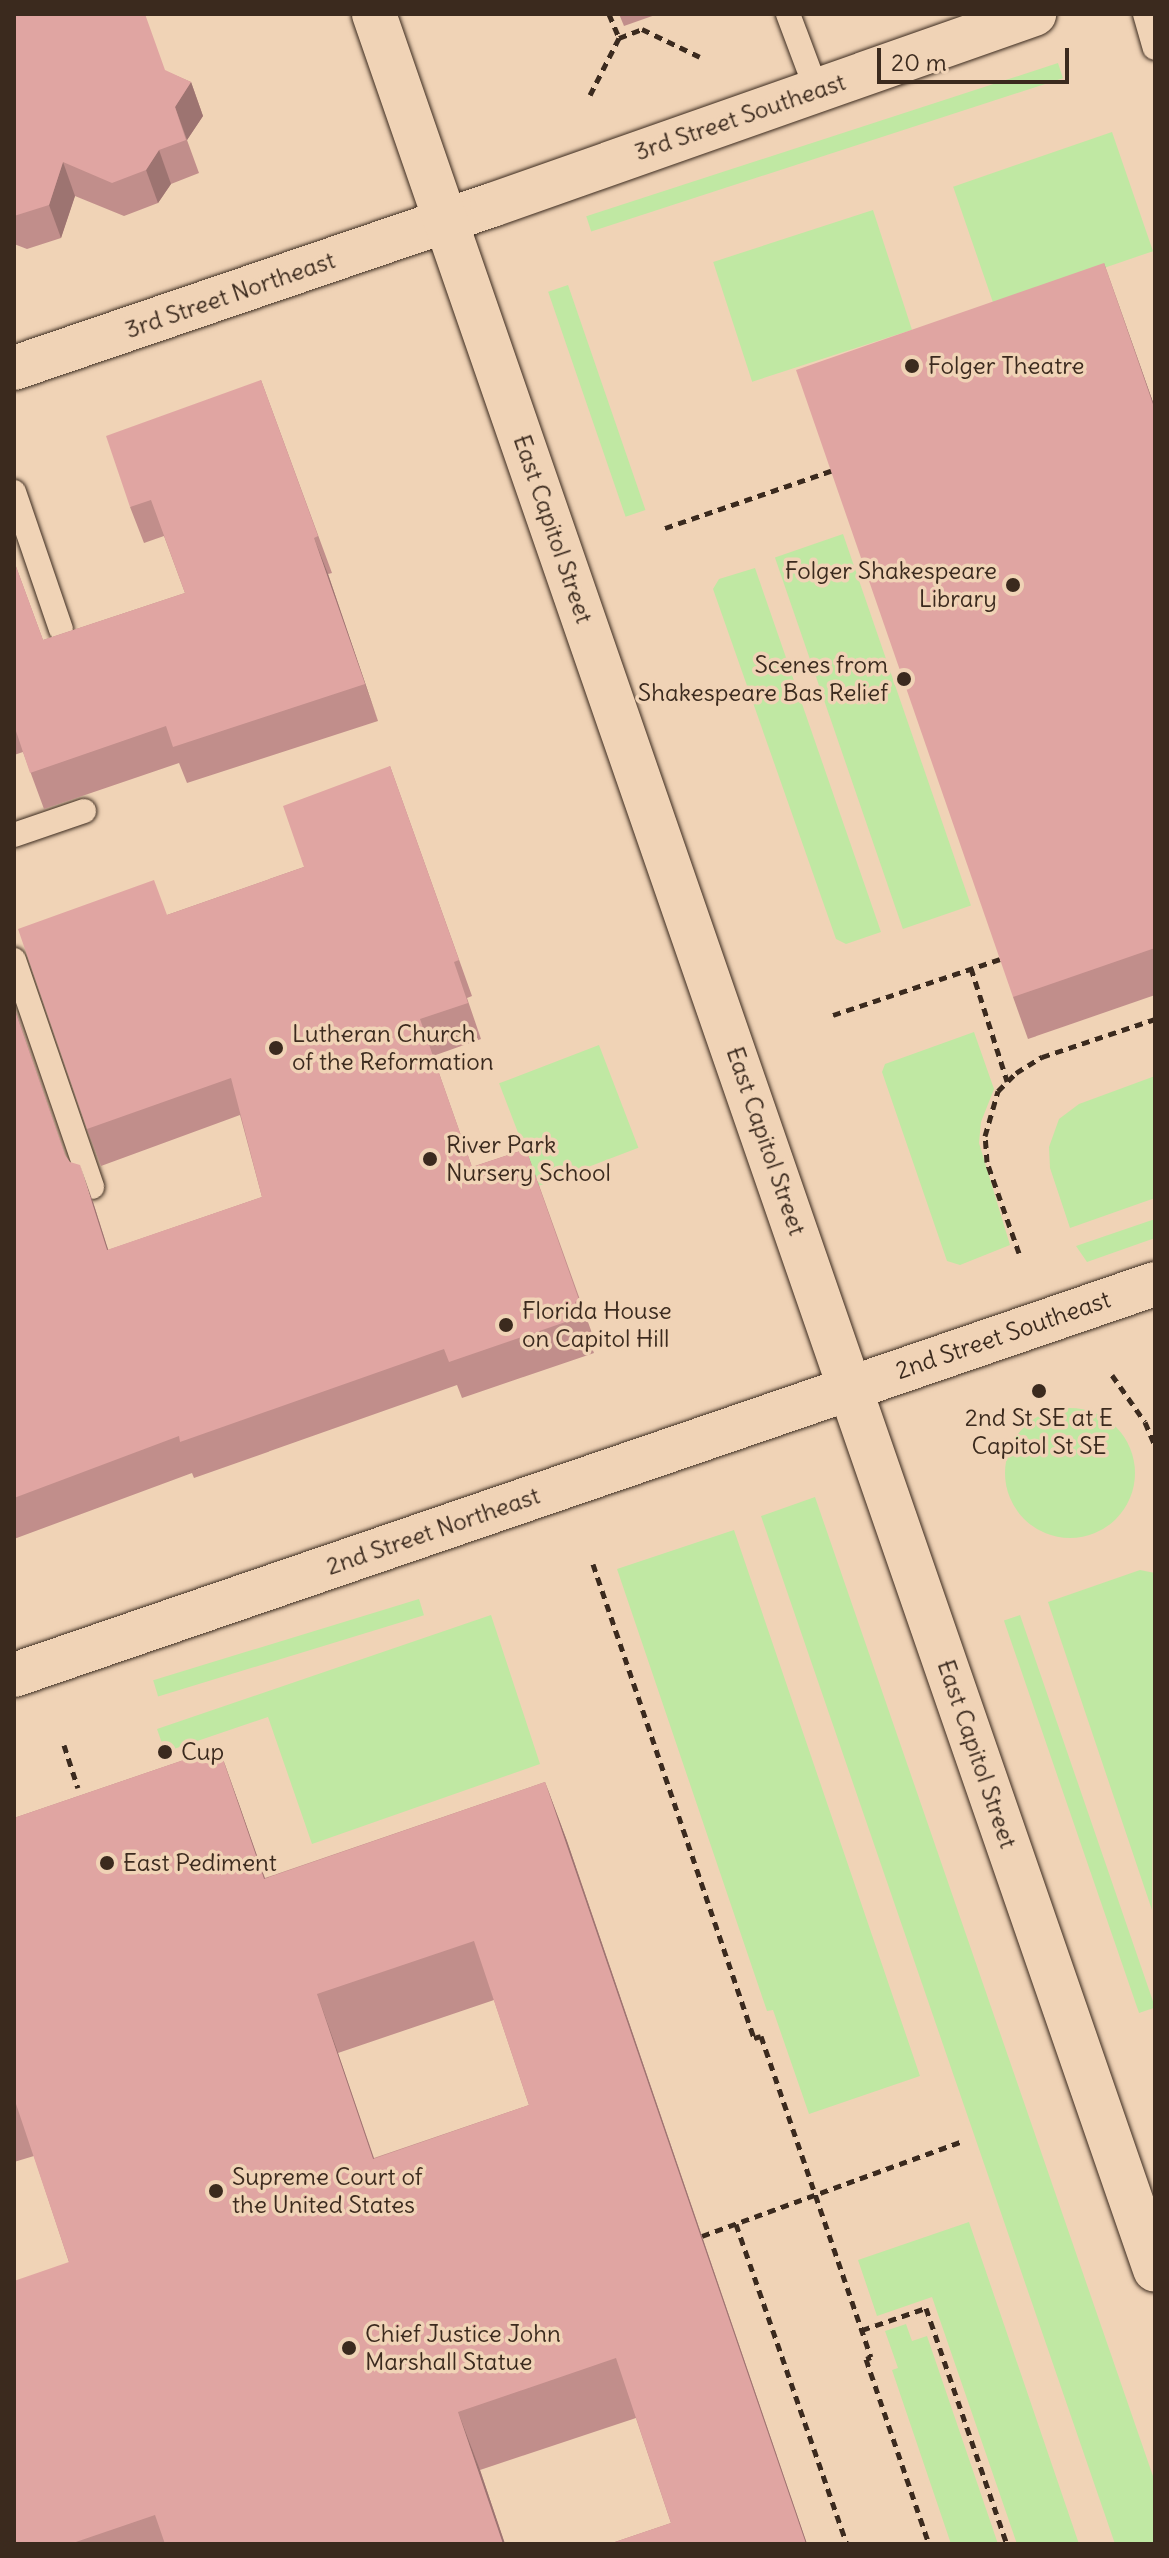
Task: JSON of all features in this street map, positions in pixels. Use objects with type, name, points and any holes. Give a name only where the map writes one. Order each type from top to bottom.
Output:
[{"type":"main road","name":"East Capitol Street","points":[[374,14],[1155,2270]]},
{"type":"main road","name":"3rd Street Southeast","points":[[446,219],[1034,14]]},
{"type":"main road","name":"3rd Street Northeast","points":[[14,368],[446,219]]},
{"type":"main road","name":"2nd Street Southeast","points":[[851,1387],[1155,1284]]},
{"type":"main road","name":"2nd Street Northeast","points":[[14,1675],[851,1387]]},
{"type":"lane","points":[[788,14],[817,91]]},
{"type":"lane","points":[[1145,14],[1155,48]]},
{"type":"lane","points":[[14,492],[61,629]]},
{"type":"lane","points":[[14,835],[84,811]]},
{"type":"lane","points":[[14,960],[24,1023],[92,1187]]},
{"type":"path","points":[[609,14],[619,38]]},
{"type":"path","points":[[590,95],[619,38],[642,29],[700,57]]},
{"type":"path","points":[[665,528],[831,471]]},
{"type":"path","points":[[833,1015],[1000,959]]},
{"type":"path","points":[[971,968],[1008,1082]]},
{"type":"path","points":[[1019,1253],[987,1162],[985,1136],[998,1091],[1042,1057],[1155,1019]]},
{"type":"path","points":[[1112,1375],[1145,1422],[1155,1445]]},
{"type":"path","points":[[593,1564],[754,2038],[761,2036],[816,2195],[871,2357],[866,2359],[929,2544]]},
{"type":"path","points":[[64,1745],[78,1788]]},
{"type":"path","points":[[702,2236],[960,2142]]},
{"type":"path","points":[[736,2224],[847,2544]]},
{"type":"path","points":[[862,2330],[926,2308],[1007,2544]]},
{"type":"green space","points":[[1058,63],[1063,78],[591,231],[586,216]]},
{"type":"green space","points":[[1112,132],[1153,251],[994,306],[953,187]]},
{"type":"green space","points":[[873,210],[912,330],[752,382],[713,262]]},
{"type":"green space","points":[[568,285],[645,510],[626,517],[548,292]]},
{"type":"green space","points":[[843,534],[971,906],[903,929],[775,557]]},
{"type":"green space","points":[[755,568],[881,932],[846,944],[836,939],[713,589],[719,579]]},
{"type":"green space","points":[[974,1032],[994,1089],[981,1122],[979,1143],[1010,1245],[960,1265],[947,1261],[882,1072],[885,1064]]},
{"type":"green space","points":[[599,1045],[638,1148],[539,1186],[499,1083]]},
{"type":"green space","points":[[1155,1076],[1155,1198],[1070,1228],[1050,1168],[1049,1147],[1059,1119],[1079,1104]]},
{"type":"green space","points":[[1155,1219],[1155,1238],[1087,1262],[1076,1246]]},
{"type":"green space","points":[[1070,1408],[1095,1413],[1116,1427],[1130,1448],[1135,1473],[1130,1498],[1116,1519],[1095,1533],[1070,1538],[1045,1533],[1024,1519],[1010,1498],[1005,1473],[1010,1448],[1024,1427],[1045,1413]]},
{"type":"green space","points":[[815,1497],[1155,2482],[1155,2544],[1115,2544],[761,1516]]},
{"type":"green space","points":[[734,1530],[920,2076],[809,2114],[773,2010],[767,2011],[617,1569]]},
{"type":"green space","points":[[1140,1570],[1155,1573],[1152,1910],[1048,1602]]},
{"type":"green space","points":[[419,1599],[424,1615],[158,1697],[153,1680]]},
{"type":"green space","points":[[491,1615],[540,1764],[312,1844],[268,1717],[165,1752],[157,1729]]},
{"type":"green space","points":[[1020,1615],[1155,2007],[1139,2013],[1004,1621]]},
{"type":"green space","points":[[969,2222],[1079,2544],[1017,2544],[932,2297],[877,2316],[858,2260]]},
{"type":"green space","points":[[906,2324],[912,2341],[927,2336],[998,2544],[951,2544],[892,2370],[898,2368],[885,2331]]},
{"type":"building","points":[[14,14],[145,14],[165,70],[191,82],[175,107],[186,140],[159,150],[146,170],[112,183],[63,162],[49,205],[14,216]]},
{"type":"building","name":"Folger Shakespeare Library","points":[[1104,263],[1155,410],[1155,948],[1013,997],[796,370]]},
{"type":"building","points":[[261,380],[318,536],[314,538],[365,684],[173,747],[166,726],[30,773],[14,725],[14,561],[43,640],[185,593],[151,500],[130,507],[106,436]]},
{"type":"building","points":[[390,766],[459,960],[454,962],[468,1003],[420,1019],[472,1167],[526,1149],[579,1300],[575,1302],[580,1317],[449,1362],[444,1349],[180,1442],[179,1436],[14,1498],[14,1008],[65,1155],[70,1162],[80,1165],[107,1250],[262,1197],[231,1078],[87,1129],[18,929],[154,880],[167,915],[304,867],[283,806]]},
{"type":"building","name":"Supreme Court of the United States","points":[[219,1748],[264,1879],[545,1782],[806,2544],[609,2544],[671,2523],[616,2358],[458,2412],[503,2544],[165,2544],[155,2515],[70,2544],[14,2544],[14,2281],[69,2262],[14,2098],[14,1818]],"holes":[[[474,1941],[529,2105],[373,2159],[317,1994]]]},
{"type":"place","name":"Folger Theatre","points":[[912,366]]},
{"type":"place","name":"Folger Shakespeare Library","points":[[1013,585]]},
{"type":"place","name":"Scenes from Shakespeare Bas Relief","points":[[904,679]]},
{"type":"place","name":"Lutheran Church of the Reformation","points":[[276,1048]]},
{"type":"place","name":"River Park Nursery School","points":[[430,1159]]},
{"type":"place","name":"Florida House on Capitol Hill","points":[[506,1325]]},
{"type":"place","name":"2nd St SE at E Capitol St SE","points":[[1039,1391]]},
{"type":"place","name":"Cup","points":[[165,1752]]},
{"type":"place","name":"East Pediment","points":[[107,1863]]},
{"type":"place","name":"Supreme Court of the United States","points":[[216,2191]]},
{"type":"place","name":"Chief Justice John Marshall Statue","points":[[349,2348]]}]
